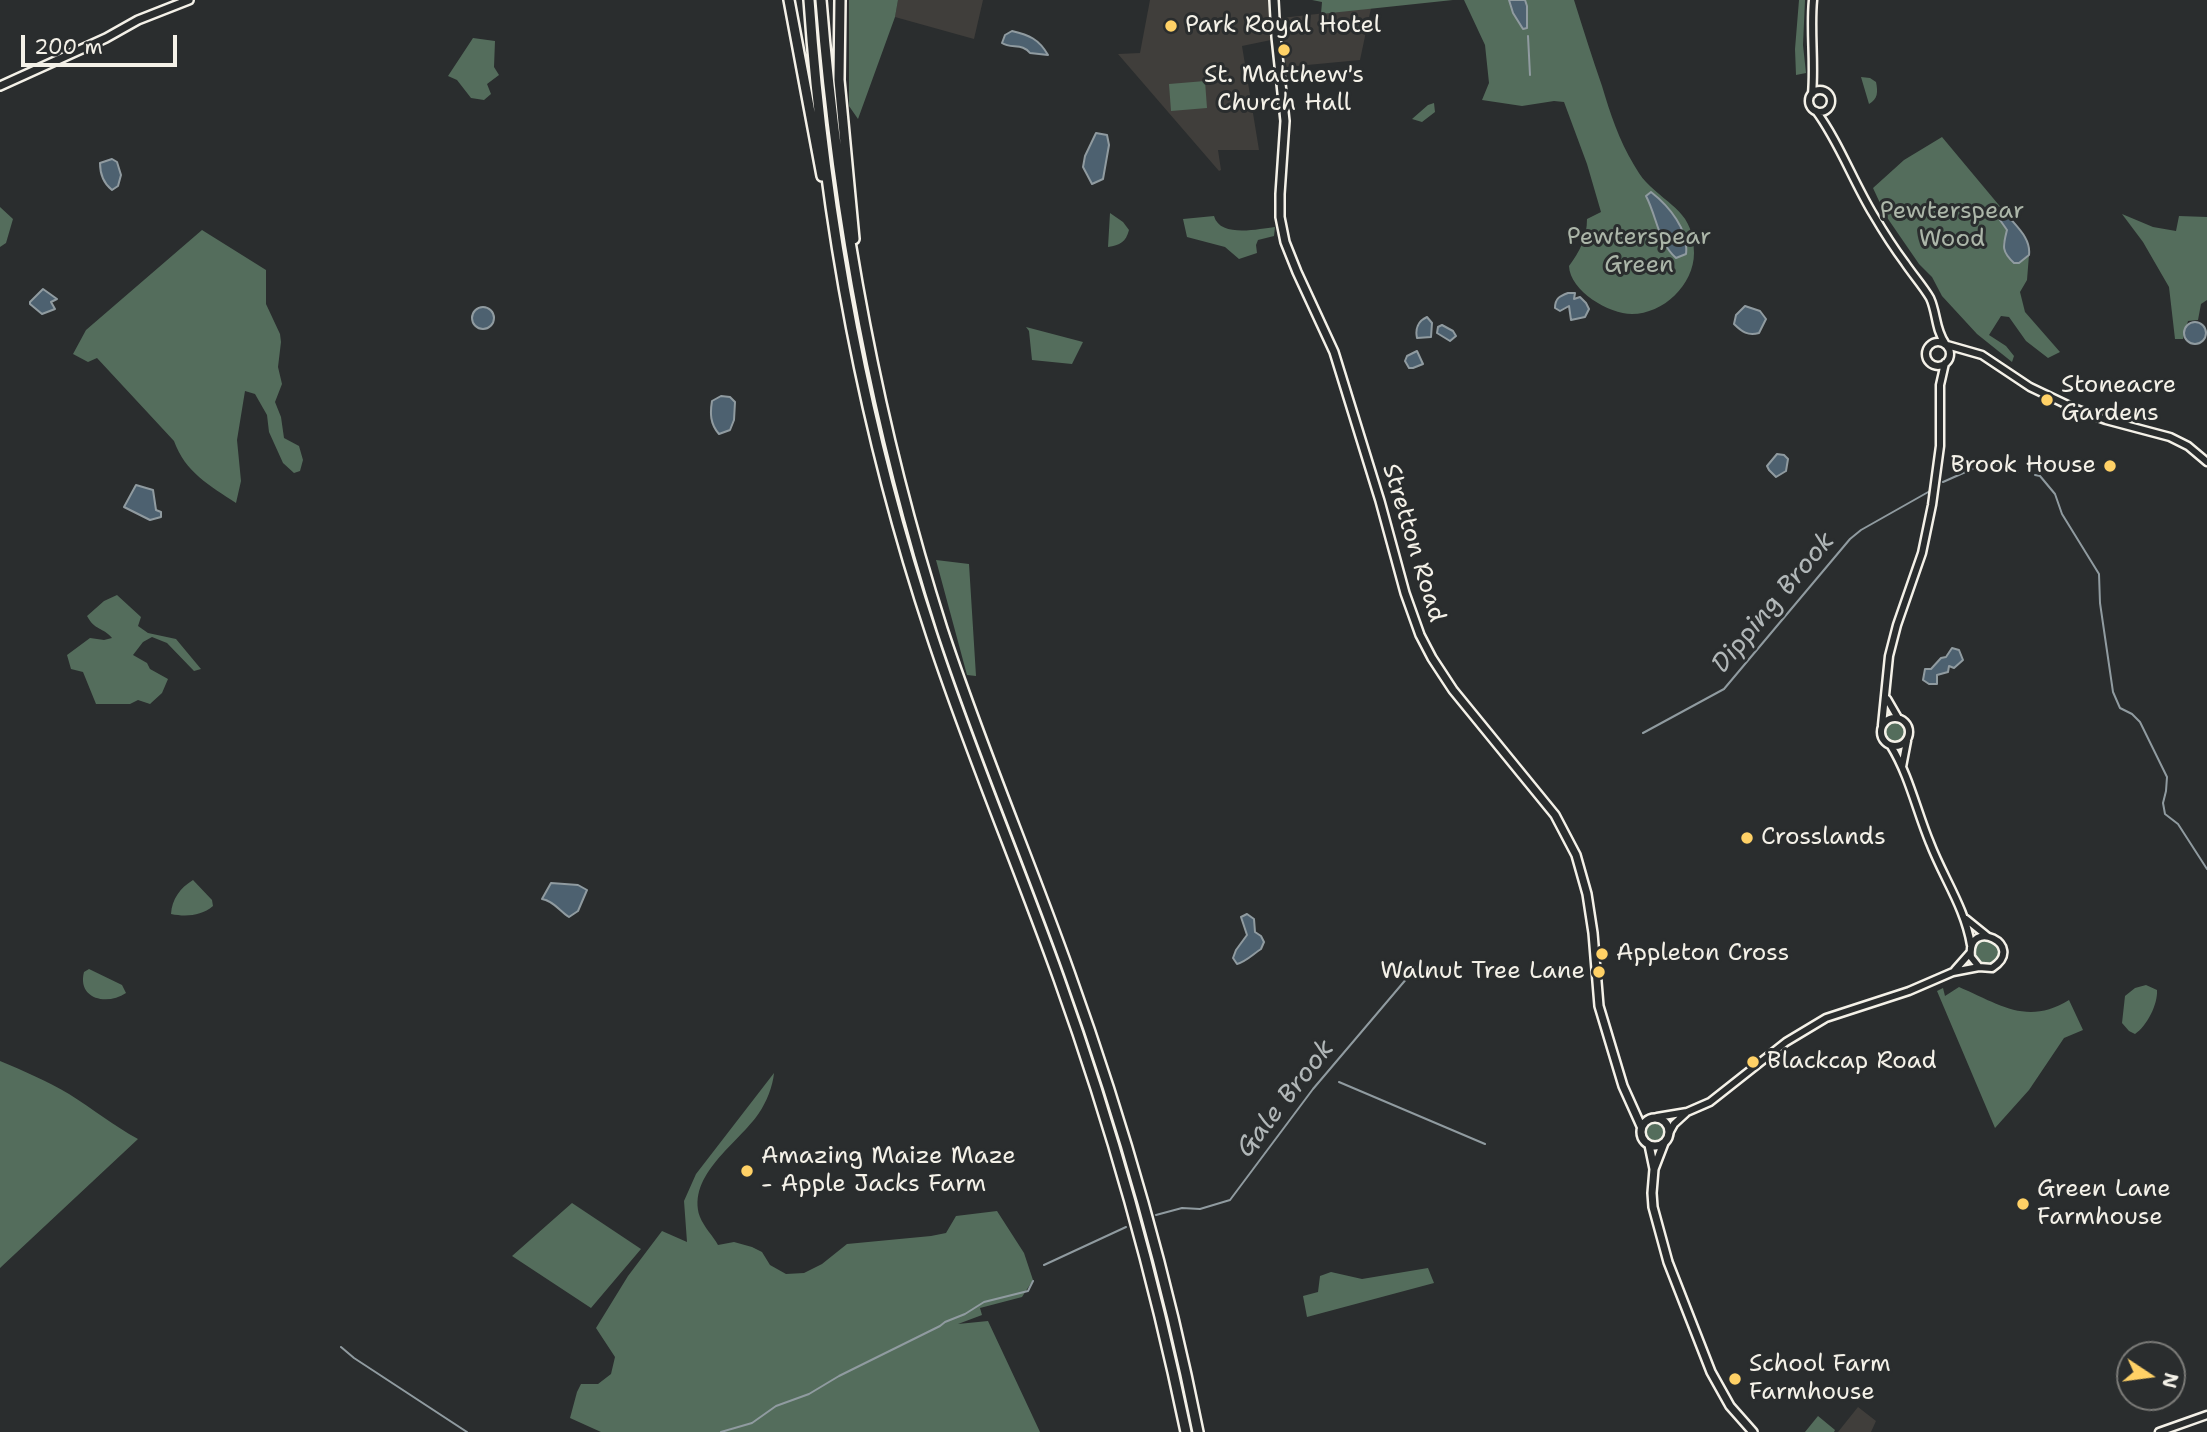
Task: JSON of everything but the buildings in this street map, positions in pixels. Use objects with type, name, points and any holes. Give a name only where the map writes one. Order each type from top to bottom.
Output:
[{"type":"highway","points":[[789,0],[827,200],[836,232]]},
{"type":"highway","points":[[809,0],[821,125],[849,307],[875,430],[915,582],[959,715],[1060,980],[1099,1097],[1138,1229],[1186,1432]]},
{"type":"highway","points":[[821,0],[833,127],[854,267],[889,436],[926,574],[968,706],[1070,974],[1106,1081],[1162,1277],[1198,1432]]},
{"type":"highway","points":[[840,0],[839,80],[853,224],[854,267]]},
{"type":"main road","points":[[0,86],[106,38],[138,20],[188,0]]},
{"type":"main road","name":"Stretton Road","points":[[1274,0],[1285,121],[1280,204],[1286,242],[1334,352],[1405,593],[1420,635],[1454,690],[1555,815],[1576,855],[1591,920],[1599,1006],[1623,1086],[1642,1126]]},
{"type":"main road","points":[[1629,1099],[1642,1112],[1668,1125],[1669,1133],[1654,1169],[1652,1193],[1668,1262],[1718,1386],[1730,1406],[1753,1432]]},
{"type":"main road","points":[[1655,1117],[1648,1119],[1642,1126],[1642,1139],[1649,1145],[1664,1143]]},
{"type":"main road","points":[[1649,1145],[1654,1169]]},
{"type":"street","points":[[1813,0],[1811,39],[1814,67],[1810,104],[1830,132],[1872,214],[1928,295],[1936,323],[1950,355],[1940,384],[1940,446],[1931,505],[1922,553],[1892,643],[1886,678],[1882,738],[1891,746],[1902,769],[1930,844],[1965,918],[1973,961],[1979,967]]},
{"type":"street","points":[[1814,67],[1819,80],[1832,98],[1830,132]]},
{"type":"street","points":[[1811,94],[1817,90],[1827,91]]},
{"type":"street","points":[[1815,111],[1824,111],[1831,106]]},
{"type":"street","points":[[1936,323],[1926,351],[1927,360],[1940,384]]},
{"type":"street","points":[[1931,343],[1938,341],[1989,359],[2030,387],[2060,403],[2106,420],[2170,437],[2188,446],[2207,462]]},
{"type":"street","points":[[1930,363],[1936,366],[1968,352]]},
{"type":"street","points":[[1886,697],[1898,718]]},
{"type":"street","points":[[1882,725],[1889,719],[1898,718],[1909,727],[1902,769]]},
{"type":"street","points":[[1891,746],[1900,746],[1907,740]]},
{"type":"street","points":[[1965,918],[1987,936]]},
{"type":"street","points":[[1655,1117],[1687,1112],[1710,1102],[1786,1042],[1826,1018],[1909,991],[1953,972],[1979,967],[1993,968],[2002,958],[2001,944],[1993,937],[1977,939],[1953,972]]},
{"type":"street","points":[[1669,1133],[1676,1121],[1687,1112]]},
{"type":"street","points":[[2159,1432],[2207,1415]]},
{"type":"shaded area","points":[[898,0],[983,0],[974,39],[895,17]]},
{"type":"shaded area","points":[[1150,0],[1271,0],[1271,40],[1242,46],[1259,150],[1218,150],[1219,171],[1118,54],[1140,53]]},
{"type":"shaded area","points":[[1371,8],[1360,60],[1286,67],[1281,18]]},
{"type":"shaded area","points":[[1858,1407],[1876,1421],[1871,1432],[1838,1432]]},
{"type":"green space","points":[[849,0],[898,0],[895,17],[858,119],[849,106]]},
{"type":"green space","points":[[1312,0],[1453,0],[1321,14],[1322,2]]},
{"type":"green space","name":"Pewterspear Green","points":[[1464,0],[1574,0],[1619,136],[1629,156],[1644,180],[1679,212],[1690,228],[1693,239],[1693,265],[1683,286],[1665,303],[1644,313],[1623,313],[1592,299],[1576,284],[1569,266],[1582,244],[1587,219],[1601,212],[1564,102],[1522,106],[1482,100],[1489,83],[1485,45]]},
{"type":"green space","points":[[1799,0],[1805,0],[1803,45],[1806,73],[1796,75],[1795,49]]},
{"type":"green space","points":[[473,38],[495,41],[494,67],[499,75],[487,84],[491,94],[484,100],[471,98],[457,80],[448,76]]},
{"type":"green space","points":[[1861,77],[1876,82],[1877,95],[1869,104]]},
{"type":"green space","points":[[1205,81],[1207,108],[1171,111],[1169,84]]},
{"type":"green space","points":[[1434,103],[1435,112],[1422,122],[1412,119],[1428,105]]},
{"type":"green space","name":"Pewterspear Wood","points":[[1942,137],[2008,216],[2000,220],[2007,230],[2003,245],[2019,263],[2029,255],[2027,280],[2020,292],[2025,312],[2060,352],[2048,358],[2026,341],[2009,317],[2001,316],[1989,335],[2006,346],[2014,356],[2012,362],[1977,334],[1942,296],[1932,277],[1919,264],[1886,216],[1873,188],[1904,160]]},
{"type":"green space","points":[[0,207],[13,219],[6,243],[0,247]]},
{"type":"green space","points":[[1110,213],[1129,230],[1122,242],[1108,247]]},
{"type":"green space","points":[[2122,214],[2153,227],[2176,231],[2179,216],[2207,217],[2207,300],[2201,304],[2198,320],[2188,321],[2183,339],[2175,339],[2169,287],[2143,242]]},
{"type":"green space","points":[[1214,216],[1218,223],[1231,230],[1275,227],[1274,236],[1258,240],[1257,253],[1239,259],[1225,247],[1187,237],[1183,219]]},
{"type":"green space","points":[[202,230],[266,270],[266,304],[281,342],[278,367],[282,384],[275,402],[281,417],[284,438],[299,446],[303,460],[300,471],[294,473],[283,463],[269,432],[267,415],[255,394],[245,391],[237,440],[241,481],[236,503],[192,470],[174,441],[97,358],[88,362],[73,354],[86,330]]},
{"type":"green space","points":[[1026,327],[1083,342],[1072,364],[1032,360],[1029,331]]},
{"type":"green space","points":[[936,560],[969,564],[976,676],[967,675]]},
{"type":"green space","points":[[117,595],[141,617],[138,626],[148,633],[176,639],[201,669],[194,671],[167,643],[152,637],[143,642],[133,655],[168,679],[162,693],[150,704],[138,700],[130,704],[96,704],[83,672],[71,669],[67,655],[90,638],[112,638],[87,616],[104,601]]},
{"type":"green space","points":[[1895,721],[1903,724],[1906,732],[1903,740],[1895,743],[1887,740],[1884,732],[1887,724]]},
{"type":"green space","points":[[193,880],[212,900],[213,906],[193,915],[171,914],[178,894]]},
{"type":"green space","points":[[1987,939],[1996,943],[2000,952],[1996,961],[1987,965],[1978,961],[1974,952],[1978,943]]},
{"type":"green space","points":[[89,969],[122,985],[126,993],[110,999],[95,998],[89,994],[83,981],[84,972]]},
{"type":"green space","points":[[2146,985],[2157,990],[2156,1002],[2147,1020],[2135,1034],[2122,1023],[2125,996],[2135,988]]},
{"type":"green space","points":[[1959,987],[2013,1010],[2026,1012],[2054,1008],[2069,1000],[2083,1030],[2064,1038],[2029,1090],[1995,1128],[1937,991],[1943,988],[1945,996]]},
{"type":"green space","points":[[0,1061],[61,1089],[138,1139],[0,1268]]},
{"type":"green space","points":[[774,1073],[771,1089],[762,1109],[717,1161],[700,1187],[700,1217],[718,1245],[734,1242],[752,1247],[762,1252],[770,1265],[786,1274],[804,1273],[822,1264],[847,1244],[946,1233],[956,1216],[997,1211],[1024,1253],[1033,1280],[1022,1297],[980,1308],[982,1315],[958,1324],[988,1321],[1040,1432],[601,1432],[570,1418],[581,1384],[598,1384],[611,1374],[615,1357],[596,1328],[628,1276],[662,1231],[687,1242],[684,1201],[696,1174]]},
{"type":"green space","points":[[1655,1119],[1663,1123],[1667,1131],[1663,1139],[1655,1143],[1647,1139],[1643,1131],[1647,1123]]},
{"type":"green space","points":[[572,1203],[641,1249],[591,1308],[512,1256]]},
{"type":"green space","points":[[1428,1268],[1434,1283],[1307,1317],[1303,1296],[1318,1292],[1320,1276],[1331,1272],[1362,1279]]},
{"type":"green space","points":[[1818,1416],[1835,1430],[1834,1432],[1805,1432]]},
{"type":"water","points":[[1509,0],[1525,0],[1527,28],[1523,29]]},
{"type":"water","points":[[1012,31],[1033,38],[1048,55],[1030,53],[1024,48],[1002,43],[1005,35]]},
{"type":"water","points":[[1096,133],[1107,135],[1109,145],[1103,179],[1092,184],[1083,167]]},
{"type":"water","points":[[112,159],[117,162],[121,175],[118,186],[112,190],[103,178],[100,163]]},
{"type":"water","points":[[1651,192],[1676,219],[1684,236],[1686,254],[1676,258],[1665,245],[1646,196]]},
{"type":"water","points":[[2008,216],[2028,244],[2029,255],[2019,263],[2010,259],[2004,248],[2007,230],[2000,220]]},
{"type":"water","points":[[43,289],[57,299],[51,302],[55,309],[42,314],[30,302]]},
{"type":"water","points":[[1575,293],[1574,299],[1580,297],[1586,303],[1589,309],[1585,317],[1571,320],[1569,306],[1560,311],[1555,308],[1558,298]]},
{"type":"water","points":[[1745,306],[1760,311],[1766,319],[1759,333],[1745,333],[1734,324],[1736,315]]},
{"type":"water","points":[[479,307],[487,307],[494,314],[494,322],[487,329],[479,329],[472,322],[472,314]]},
{"type":"water","points":[[1427,317],[1432,323],[1431,337],[1417,338],[1418,326]]},
{"type":"water","points":[[2195,322],[2203,325],[2206,333],[2203,341],[2195,344],[2187,341],[2184,333],[2187,325]]},
{"type":"water","points":[[1442,325],[1456,336],[1450,341],[1437,333],[1438,327]]},
{"type":"water","points":[[1417,351],[1423,364],[1409,368],[1405,361],[1407,356]]},
{"type":"water","points":[[721,396],[730,397],[735,402],[734,420],[730,430],[719,434],[712,422],[711,410],[712,401]]},
{"type":"water","points":[[1777,454],[1788,459],[1786,471],[1776,477],[1767,466]]},
{"type":"water","points":[[136,485],[153,490],[156,510],[161,512],[161,517],[150,520],[124,507]]},
{"type":"water","points":[[1952,648],[1959,650],[1963,660],[1954,668],[1949,666],[1948,672],[1937,675],[1937,684],[1929,684],[1923,680],[1925,669],[1931,669],[1941,658],[1946,657]]},
{"type":"water","points":[[551,883],[578,885],[587,890],[578,911],[569,917],[542,899]]},
{"type":"water","points":[[1247,914],[1254,919],[1255,932],[1264,942],[1261,949],[1237,964],[1233,958],[1247,935],[1241,917]]},
{"type":"waterway","points":[[1528,36],[1530,75]]},
{"type":"waterway","name":"Dipping Brook","points":[[1943,482],[1988,462],[2018,472]]},
{"type":"waterway","name":"Dipping Brook","points":[[2035,475],[2040,476],[2055,494],[2062,514],[2099,574],[2100,603],[2113,692],[2120,708],[2140,722],[2167,777],[2163,803],[2165,814],[2178,824],[2207,869]]},
{"type":"waterway","name":"Dipping Brook","points":[[1643,733],[1724,689],[1850,539],[1930,491]]},
{"type":"waterway","name":"Gale Brook","points":[[1156,1215],[1182,1208],[1200,1209],[1230,1200],[1313,1089],[1419,964]]},
{"type":"waterway","points":[[1339,1082],[1485,1144]]},
{"type":"waterway","name":"Gale Brook","points":[[1044,1265],[1126,1227]]},
{"type":"waterway","name":"Gale Brook","points":[[721,1432],[752,1423],[776,1406],[809,1394],[984,1302],[1028,1291],[1033,1281]]},
{"type":"waterway","points":[[341,1347],[467,1432]]},
{"type":"place","name":"Park Royal Hotel","points":[[1171,26]]},
{"type":"place","name":"St. Matthew's Church Hall","points":[[1284,50]]},
{"type":"place","name":"Stoneacre Gardens","points":[[2047,400]]},
{"type":"place","name":"Brook House","points":[[2110,466]]},
{"type":"place","name":"Crosslands","points":[[1747,838]]},
{"type":"place","name":"Appleton Cross","points":[[1602,954]]},
{"type":"place","name":"Walnut Tree Lane","points":[[1599,972]]},
{"type":"place","name":"Blackcap Road","points":[[1753,1062]]},
{"type":"place","name":"Amazing Maize Maze - Apple Jacks Farm","points":[[747,1171]]},
{"type":"place","name":"Green Lane Farmhouse","points":[[2023,1204]]},
{"type":"place","name":"School Farm Farmhouse","points":[[1735,1379]]}]
